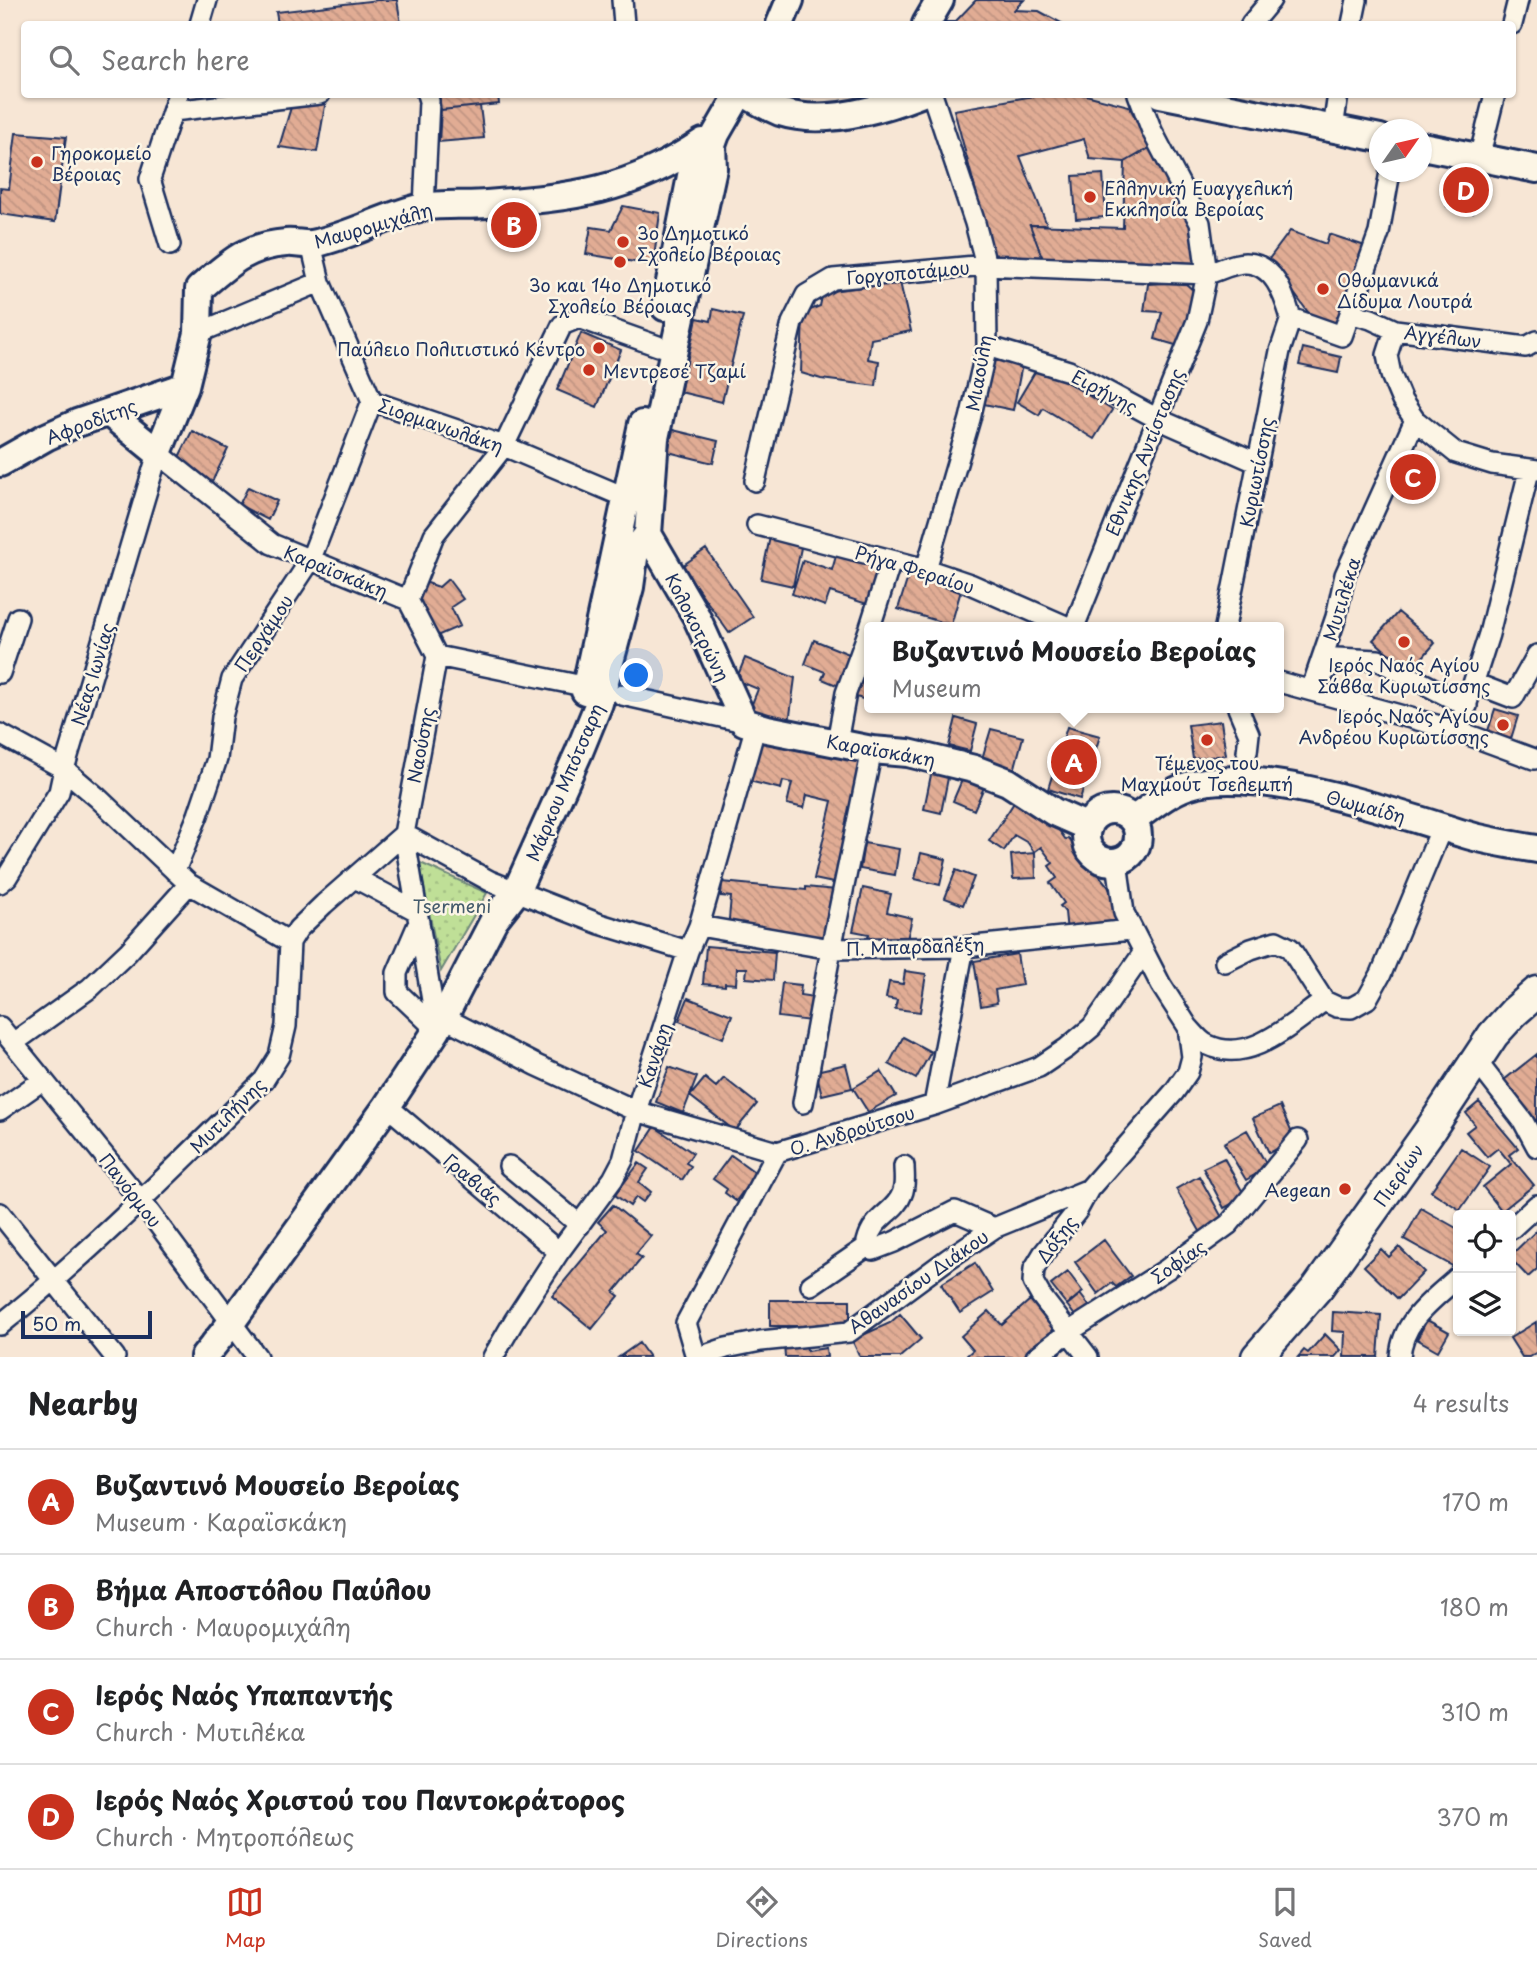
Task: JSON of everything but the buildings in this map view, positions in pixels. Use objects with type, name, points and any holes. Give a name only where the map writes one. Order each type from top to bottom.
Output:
[{"type":"main road","name":"Πιερίων","points":[[1257,1357],[1318,1287],[1428,1133],[1475,1059],[1514,1012],[1537,992]]},
{"type":"street","points":[[201,21],[207,0]]},
{"type":"street","points":[[622,0],[624,21]]},
{"type":"street","points":[[928,21],[940,0]]},
{"type":"street","points":[[1353,21],[1357,0]]},
{"type":"street","points":[[1513,21],[1518,0]]},
{"type":"street","points":[[1253,21],[1267,2]]},
{"type":"street","points":[[768,21],[781,6]]},
{"type":"street","points":[[170,245],[150,179],[176,103],[256,98]]},
{"type":"street","points":[[424,207],[428,98]]},
{"type":"street","name":"Μάρκου Μπότσαρη","points":[[510,889],[582,701],[627,498],[694,161],[714,139],[737,98]]},
{"type":"street","points":[[754,98],[783,113],[826,116],[848,115],[885,107],[909,98]]},
{"type":"street","name":"Μιαούλη","points":[[926,569],[970,419],[987,346],[986,265],[975,223],[933,98]]},
{"type":"street","points":[[1140,98],[1152,131],[1200,223],[1207,274]]},
{"type":"street","points":[[1333,129],[1337,98]]},
{"type":"street","points":[[1479,158],[1494,98]]},
{"type":"street","points":[[1205,99],[1369,136]]},
{"type":"street","name":"Μαυρομιχάλη","points":[[158,453],[185,386],[198,333],[199,289],[240,255],[257,248],[287,243],[311,244],[424,207],[574,196],[607,188],[646,175],[714,139]]},
{"type":"street","name":"Μάρκου Μπότσαρη","points":[[204,1357],[387,1105],[440,1024],[510,889],[599,703],[630,587],[635,551],[648,534],[655,438],[713,168],[714,139]]},
{"type":"street","points":[[1432,148],[1537,169]]},
{"type":"street","points":[[1292,318],[1342,336],[1379,233],[1388,182]]},
{"type":"street","name":"Σιορμανωλάκη","points":[[311,244],[320,282],[372,401],[504,446],[627,498]]},
{"type":"street","name":"Γοργοποτάμου","points":[[755,481],[792,323],[806,295],[833,279],[986,265],[1207,274],[1245,263],[1264,268],[1282,289],[1292,318]]},
{"type":"street","name":"Εθνικης Αντίστασης","points":[[1076,622],[1196,321],[1207,274]]},
{"type":"street","points":[[198,333],[320,282]]},
{"type":"street","name":"Αγγέλων","points":[[1350,313],[1395,330],[1527,348],[1537,341]]},
{"type":"street","points":[[408,600],[434,535],[504,446],[562,325],[579,318],[658,346]]},
{"type":"street","name":"Κυριωτίσσης","points":[[1227,622],[1280,351],[1292,318]]},
{"type":"street","points":[[1395,330],[1387,355],[1391,375],[1402,401],[1415,420],[1456,453],[1492,464],[1533,471],[1489,634],[1458,732]]},
{"type":"street","name":"Ειρήνης","points":[[987,346],[1069,371],[1158,419],[1258,463]]},
{"type":"street","name":"Αφροδίτης","points":[[0,463],[77,423],[185,386]]},
{"type":"street","name":"Περγάμου","points":[[13,1043],[90,988],[128,953],[182,878],[198,815],[217,759],[222,717],[232,679],[310,561],[372,401]]},
{"type":"street","name":"Καραϊσκάκη","points":[[109,413],[272,544],[408,600],[438,656]]},
{"type":"street","name":"Μυτιλέκα","points":[[1311,690],[1336,617],[1345,575],[1415,420]]},
{"type":"street","name":"Νέας Ιωνίας","points":[[0,883],[7,877],[59,792],[158,453]]},
{"type":"street","name":"Ρήγα Φεραίου","points":[[757,525],[926,569],[970,584],[1057,622]]},
{"type":"street","name":"Κολοκοτρώνη","points":[[648,534],[696,616],[750,723]]},
{"type":"street","points":[[872,622],[891,561]]},
{"type":"street","points":[[0,673],[18,618]]},
{"type":"street","points":[[837,742],[846,693],[864,645]]},
{"type":"street","points":[[1474,683],[1513,698],[1537,655]]},
{"type":"street","points":[[438,656],[573,684]]},
{"type":"street","name":"Ναούσης","points":[[404,834],[438,656]]},
{"type":"street","name":"Μυτιλέκα","points":[[1311,690],[1336,658],[1378,660],[1467,706]]},
{"type":"street","points":[[1284,683],[1458,732],[1534,759]]},
{"type":"street","name":"Καραϊσκάκη","points":[[622,695],[872,750],[908,753],[974,769],[1008,782],[1054,812],[1088,827]]},
{"type":"street","points":[[1240,713],[1249,734],[1247,751]]},
{"type":"street","name":"Κανάρη","points":[[493,1357],[559,1252],[613,1179],[623,1160],[636,1111],[688,951],[699,926],[750,723]]},
{"type":"street","points":[[0,734],[64,769],[182,878],[290,942],[298,929],[404,834]]},
{"type":"street","points":[[803,1104],[831,949],[872,750]]},
{"type":"street","name":"Θωμαίδη","points":[[1133,820],[1160,800],[1187,786],[1236,782],[1290,785],[1466,835],[1537,849]]},
{"type":"street","points":[[1109,810],[1126,813],[1133,820],[1138,830],[1136,848],[1130,855],[1117,862],[1105,862],[1091,852],[1085,835],[1093,817],[1109,810]]},
{"type":"street","points":[[1224,962],[1276,941],[1290,948],[1324,1001],[1337,1007],[1351,1008],[1367,999],[1381,974],[1442,827]]},
{"type":"street","name":"Θωμαίδη","points":[[1442,827],[1537,839]]},
{"type":"street","points":[[404,834],[490,881],[600,924],[688,951]]},
{"type":"street","points":[[404,834],[440,1024]]},
{"type":"street","points":[[1117,862],[1124,913],[1131,930],[1188,1027],[1206,1045],[1241,1051],[1267,1040],[1324,1001]]},
{"type":"street","points":[[355,878],[419,916]]},
{"type":"street","name":"Ο. Ανδρούτσου","points":[[419,916],[397,973],[397,992],[440,1024],[636,1111],[777,1152],[934,1105],[1039,1067],[1092,1027],[1144,952]]},
{"type":"street","name":"Π. Μπαρδαλέξη","points":[[699,926],[831,949],[964,947],[1131,930]]},
{"type":"street","name":"Mυτιλήνης","points":[[0,1325],[54,1281],[264,1080],[279,1056],[286,1026],[290,942]]},
{"type":"street","points":[[934,1105],[964,947]]},
{"type":"street","name":"Πανόρμου","points":[[0,1027],[141,1200],[257,1357]]},
{"type":"street","name":"Δόξης","points":[[1088,1357],[1041,1296],[1033,1282],[1034,1269],[1042,1254],[1077,1211],[1089,1189],[1188,1072],[1192,1057],[1188,1027]]},
{"type":"street","points":[[1475,1059],[1522,1121],[1537,1147]]},
{"type":"street","points":[[0,1110],[43,1080]]},
{"type":"street","name":"Γραβιάς","points":[[387,1105],[559,1252]]},
{"type":"street","name":"Σοφίας","points":[[1036,1357],[1070,1331],[1167,1269],[1230,1224],[1298,1140]]},
{"type":"street","points":[[698,1357],[686,1323],[777,1152]]},
{"type":"street","points":[[509,1166],[580,1225]]},
{"type":"street","points":[[811,1285],[868,1246],[870,1228],[902,1197],[905,1185],[904,1166]]},
{"type":"street","name":"Αθανασίου Διάκου","points":[[698,1357],[761,1341],[849,1332],[948,1258],[994,1228],[1089,1189]]},
{"type":"street","points":[[1516,1224],[1537,1205]]},
{"type":"street","points":[[868,1246],[873,1250],[894,1242],[955,1212],[994,1228]]},
{"type":"street","points":[[0,1213],[115,1357]]},
{"type":"street","points":[[1400,1357],[1400,1344],[1411,1321],[1453,1282]]},
{"type":"green space","name":"Tsermeni","points":[[416,861],[487,893],[441,971],[420,868]]},
{"type":"place","name":"Γηροκομείο Βέροιας","points":[[37,162]]},
{"type":"place","name":"Ιερός Ναός Χριστού του Παντοκράτορος","points":[[1466,190]]},
{"type":"place","name":"Ελληνική Ευαγγελική Εκκλησία Βεροίας","points":[[1090,197]]},
{"type":"place","name":"Βήμα Αποστόλου Παύλου","points":[[514,225]]},
{"type":"place","name":"3ο Δημοτικό Σχολείο Βέροιας","points":[[623,242]]},
{"type":"place","name":"3ο και 14ο Δημοτικό Σχολείο Βέροιας","points":[[620,262]]},
{"type":"place","name":"Οθωμανικά Δίδυμα Λουτρά","points":[[1323,289]]},
{"type":"place","name":"Παύλειο Πολιτιστικό Κέντρο","points":[[599,348]]},
{"type":"place","name":"Μεντρεσέ Τζαμί","points":[[589,370]]},
{"type":"place","name":"Ιερός Ναός Υπαπαντής","points":[[1413,477]]},
{"type":"place","name":"Ιερός Ναός Αγίου Σάββα Κυριωτίσσης","points":[[1404,642]]},
{"type":"place","name":"Ιερός Ναός Αγίου Ανδρέου Κυριωτίσσης","points":[[1503,725]]},
{"type":"place","name":"Τέμενος του Μαχμούτ Τσελεμπή","points":[[1207,740]]},
{"type":"place","name":"Βυζαντινό Μουσείο Βεροίας","points":[[1074,762]]},
{"type":"place","name":"Aegean","points":[[1345,1189]]}]
